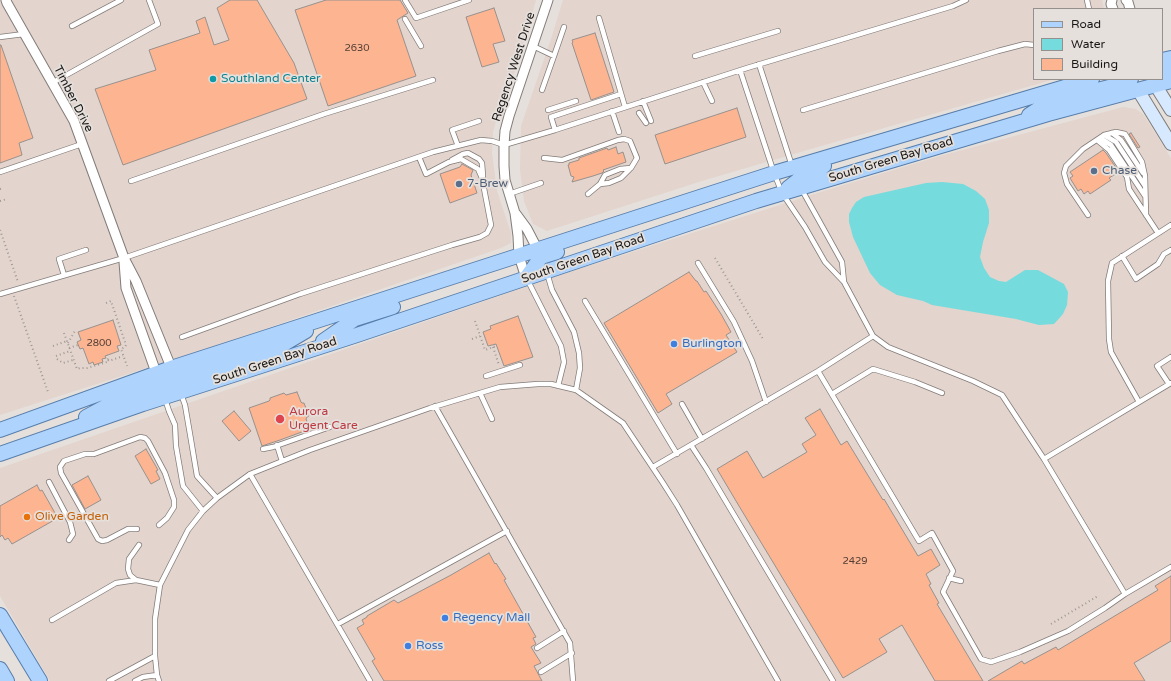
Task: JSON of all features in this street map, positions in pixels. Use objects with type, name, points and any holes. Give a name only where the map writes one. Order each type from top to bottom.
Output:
[{"type":"main road","name":"South Green Bay Road","points":[[0,454],[49,437],[161,386],[176,381],[309,350],[782,193],[797,178],[812,170],[886,148],[933,126],[1089,80]]},
{"type":"main road","name":"South Green Bay Road","points":[[797,178],[1016,124],[1049,102],[1125,83],[1150,80]]},
{"type":"main road","points":[[671,229],[693,209],[775,176]]},
{"type":"main road","points":[[309,350],[355,319],[508,268],[520,258],[646,222],[687,201],[775,176],[797,178]]},
{"type":"main road","points":[[526,278],[539,253]]},
{"type":"main road","name":"South Green Bay Road","points":[[1,429],[161,386],[332,316],[520,258]]},
{"type":"main road","points":[[0,615],[40,681]]},
{"type":"main road","points":[[0,669],[7,681]]},
{"type":"street","name":"Timber Drive","points":[[6,0],[74,121],[124,258],[136,281],[176,381]]},
{"type":"street","name":"Regency West Drive","points":[[526,278],[520,258],[515,213],[505,180],[505,131],[548,0]]},
{"type":"street","points":[[1156,80],[1171,110]]},
{"type":"street","points":[[1134,83],[1171,144]]},
{"type":"street","name":"Regency West Drive","points":[[515,213],[527,229],[547,271]]},
{"type":"street","name":"Timber Drive","points":[[124,258],[126,288],[161,386]]},
{"type":"lane","points":[[72,26],[121,0]]},
{"type":"lane","points":[[52,83],[158,24],[149,0]]},
{"type":"lane","points":[[405,0],[416,18],[469,0]]},
{"type":"lane","points":[[0,294],[124,258],[433,152],[481,140],[492,141],[504,145],[759,64],[953,6],[966,0]]},
{"type":"lane","points":[[599,18],[625,107]]},
{"type":"lane","points":[[405,19],[421,46]]},
{"type":"lane","points":[[542,90],[564,27]]},
{"type":"lane","points":[[695,56],[778,31]]},
{"type":"lane","points":[[0,37],[25,34]]},
{"type":"lane","points":[[803,110],[998,51],[1025,44],[1033,45]]},
{"type":"lane","points":[[533,46],[554,56]]},
{"type":"lane","points":[[759,64],[797,178],[842,262],[844,282]]},
{"type":"lane","points":[[740,70],[782,193],[805,227],[825,262],[844,282],[873,336],[888,347],[1002,395],[1044,459],[1125,594]]},
{"type":"lane","points":[[131,181],[324,114],[434,80]]},
{"type":"lane","points":[[703,82],[712,101]]},
{"type":"lane","points":[[555,130],[550,117],[621,94]]},
{"type":"lane","points":[[548,110],[576,101]]},
{"type":"lane","points":[[643,102],[651,121]]},
{"type":"lane","points":[[612,111],[619,132]]},
{"type":"lane","points":[[639,113],[646,123]]},
{"type":"lane","points":[[458,146],[452,130],[479,121]]},
{"type":"lane","points":[[1088,215],[1067,184],[1064,173],[1066,166],[1083,149],[1100,138],[1116,132],[1125,134],[1142,162],[1145,176],[1146,215]]},
{"type":"lane","points":[[1100,138],[1116,142],[1145,186]]},
{"type":"lane","points":[[1100,138],[1111,145],[1146,197]]},
{"type":"lane","points":[[1100,138],[1127,177],[1130,189],[1158,233]]},
{"type":"lane","points":[[544,158],[562,160],[618,140],[624,139],[630,141],[637,158],[631,168],[622,178],[600,184]]},
{"type":"lane","points":[[0,172],[82,144]]},
{"type":"lane","points":[[420,157],[426,174],[463,154],[468,153],[479,159],[482,163],[482,178]]},
{"type":"lane","points":[[182,337],[300,294],[480,237],[487,233],[491,225],[482,178],[478,169],[461,159],[449,162]]},
{"type":"lane","points":[[588,194],[600,184],[605,175],[620,169],[631,168]]},
{"type":"lane","points":[[509,194],[541,183]]},
{"type":"lane","points":[[1139,402],[1111,352],[1109,339],[1108,281],[1112,262],[1171,225]]},
{"type":"lane","points":[[64,275],[59,259],[86,250]]},
{"type":"lane","points":[[1122,256],[1136,278],[1158,264],[1164,254],[1171,250]]},
{"type":"lane","points":[[698,263],[734,322],[752,361],[766,402]]},
{"type":"lane","points":[[547,271],[552,290],[574,332],[579,353],[580,368],[576,390]]},
{"type":"lane","points":[[526,278],[561,346],[564,362],[558,386]]},
{"type":"lane","points":[[584,301],[676,454]]},
{"type":"lane","points":[[653,467],[766,402],[873,336]]},
{"type":"lane","points":[[1044,459],[1170,383],[1157,366],[1171,357]]},
{"type":"lane","points":[[486,376],[520,365]]},
{"type":"lane","points":[[832,394],[873,368],[942,393]]},
{"type":"lane","points":[[818,371],[919,541],[932,533],[953,571],[943,592],[981,659],[991,662],[1020,652],[1068,631],[1125,594],[1171,567]]},
{"type":"lane","points":[[176,381],[185,405],[190,440],[198,476],[217,498]]},
{"type":"lane","points":[[159,681],[155,656],[155,618],[160,585],[188,530],[203,511],[217,498],[250,474],[319,446],[435,406],[500,387],[551,384],[576,390],[623,423],[677,505],[778,681]]},
{"type":"lane","points":[[161,386],[175,425],[176,446],[183,486],[203,511]]},
{"type":"lane","points":[[480,393],[492,420]]},
{"type":"lane","points":[[682,404],[702,439]]},
{"type":"lane","points":[[435,406],[564,631],[572,653],[573,681]]},
{"type":"lane","points":[[263,449],[330,427]]},
{"type":"lane","points":[[137,529],[128,529],[107,540],[102,541],[98,539],[61,473],[60,467],[64,461],[85,454],[94,454],[113,448],[121,443],[140,437],[145,438],[165,473],[174,500],[174,507],[167,518],[159,525]]},
{"type":"lane","points":[[277,445],[282,461]]},
{"type":"lane","points":[[691,445],[710,474],[832,681]]},
{"type":"lane","points":[[250,474],[370,681]]},
{"type":"lane","points":[[48,482],[70,522],[73,534],[70,540]]},
{"type":"lane","points":[[338,624],[507,531]]},
{"type":"lane","points":[[136,580],[130,575],[128,569],[129,559],[139,545]]},
{"type":"lane","points":[[949,578],[961,581]]},
{"type":"lane","points":[[52,620],[116,583],[136,580],[160,585]]},
{"type":"lane","points":[[537,648],[564,631]]},
{"type":"lane","points":[[541,672],[572,653]]},
{"type":"lane","points":[[109,681],[155,656]]},
{"type":"lane","points":[[135,681],[143,677],[157,675]]},
{"type":"path","points":[[0,201],[7,199]]},
{"type":"path","points":[[0,230],[22,294],[14,296],[48,392]]},
{"type":"path","points":[[715,258],[763,339]]},
{"type":"path","points":[[106,303],[111,301],[126,345],[121,349],[127,366]]},
{"type":"path","points":[[475,321],[485,350],[496,346]]},
{"type":"path","points":[[53,346],[67,342],[76,329]]},
{"type":"path","points":[[64,333],[77,369],[87,368],[123,356]]},
{"type":"path","points":[[472,339],[480,336]]},
{"type":"path","points":[[56,356],[78,345]]},
{"type":"path","points":[[493,347],[500,367]]},
{"type":"path","points":[[108,355],[108,360]]},
{"type":"path","points":[[57,360],[63,363],[73,360]]},
{"type":"path","points":[[1051,624],[1098,596]]},
{"type":"shaded area","points":[[0,0],[536,0],[516,69],[502,100],[493,132],[492,153],[497,191],[511,233],[511,243],[501,248],[206,349],[0,415]]},
{"type":"shaded area","points":[[563,0],[1102,0],[1104,8],[1033,8],[1033,80],[1052,80],[702,181],[547,231],[533,224],[524,201],[520,170],[521,126]]},
{"type":"shaded area","points":[[1123,107],[1136,109],[1143,114],[1171,158],[1171,681],[50,681],[0,596],[0,468],[566,273],[827,190],[940,156]]},
{"type":"water","points":[[942,182],[963,184],[976,191],[985,199],[989,210],[989,223],[980,257],[984,268],[990,277],[1006,282],[1025,270],[1038,270],[1064,284],[1068,292],[1067,305],[1063,314],[1054,324],[1039,325],[1016,319],[932,305],[923,301],[897,295],[880,285],[870,273],[853,237],[849,222],[849,214],[856,202],[864,197],[926,183]]},
{"type":"building","name":"Southland Center","points":[[230,0],[257,0],[294,63],[307,99],[123,165],[95,89],[156,70],[149,50],[200,33],[196,21],[205,17],[214,45],[229,40],[217,8]]},
{"type":"building","points":[[326,0],[400,0],[408,13],[397,20],[416,76],[328,106],[295,10]]},
{"type":"building","points":[[494,8],[505,41],[493,44],[499,62],[482,67],[466,17]]},
{"type":"building","points":[[595,33],[614,92],[591,100],[572,40]]},
{"type":"building","points":[[0,45],[33,138],[19,143],[22,155],[0,163]]},
{"type":"building","points":[[737,108],[746,137],[665,164],[655,135]]},
{"type":"building","points":[[1131,133],[1140,147],[1138,148],[1129,134]]},
{"type":"building","points":[[616,147],[618,154],[623,152],[626,162],[603,170],[604,171],[602,173],[572,182],[574,177],[571,176],[568,165],[569,163],[607,148],[608,150]]},
{"type":"building","name":"Chase","points":[[1103,150],[1119,172],[1109,178],[1111,180],[1090,194],[1088,191],[1084,194],[1081,189],[1078,191],[1070,178],[1073,176],[1070,172]]},
{"type":"building","name":"7-Brew","points":[[462,164],[473,170],[471,175],[477,193],[450,203],[440,174],[460,167]]},
{"type":"building","name":"Burlington","points":[[689,272],[704,292],[706,291],[721,314],[731,332],[726,335],[737,352],[666,394],[672,404],[658,413],[604,323]]},
{"type":"building","points":[[518,316],[533,357],[504,366],[496,344],[488,346],[483,332],[491,329],[490,326]]},
{"type":"building","points":[[113,320],[121,345],[117,346],[119,351],[105,356],[106,358],[102,359],[103,362],[94,365],[93,362],[89,364],[83,348],[80,349],[77,342],[81,340],[78,332]]},
{"type":"building","name":"Aurora Urgent Care","points":[[297,392],[301,402],[304,403],[309,416],[306,419],[310,429],[262,446],[249,408],[269,401],[270,398],[284,393],[286,395]]},
{"type":"building","points":[[820,409],[841,445],[847,441],[918,556],[931,549],[940,565],[926,574],[931,584],[929,585],[939,603],[937,604],[983,681],[935,681],[902,625],[879,639],[887,652],[843,678],[739,506],[717,469],[747,451],[763,478],[807,452],[802,444],[816,435],[805,418]]},
{"type":"building","points":[[234,411],[251,431],[239,441],[222,421]]},
{"type":"building","points":[[146,449],[158,470],[156,471],[160,479],[151,484],[135,456]]},
{"type":"building","points":[[88,476],[101,500],[85,509],[72,485]]},
{"type":"building","name":"Olive Garden","points":[[37,485],[40,491],[42,490],[55,513],[56,519],[12,544],[8,538],[5,540],[2,535],[0,537],[0,506]]},
{"type":"building","name":"Regency Mall","points":[[489,553],[506,579],[504,580],[536,637],[533,638],[536,644],[531,647],[541,663],[534,666],[542,681],[384,681],[372,661],[375,659],[357,628],[364,624],[362,620],[394,600],[398,603]]},
{"type":"building","points":[[1171,576],[1171,641],[1134,663],[1145,681],[988,681],[1022,661],[1024,664],[1056,647],[1058,650],[1158,590],[1155,586]]},
{"type":"place","name":"Southland Center","points":[[213,79]]},
{"type":"place","name":"Chase","points":[[1094,171]]},
{"type":"place","name":"7-Brew","points":[[459,184]]},
{"type":"place","name":"Burlington","points":[[674,344]]},
{"type":"place","name":"Aurora Urgent Care","points":[[280,419]]},
{"type":"place","name":"Olive Garden","points":[[27,517]]},
{"type":"place","name":"Regency Mall","points":[[445,618]]},
{"type":"place","name":"Ross","points":[[408,646]]}]
